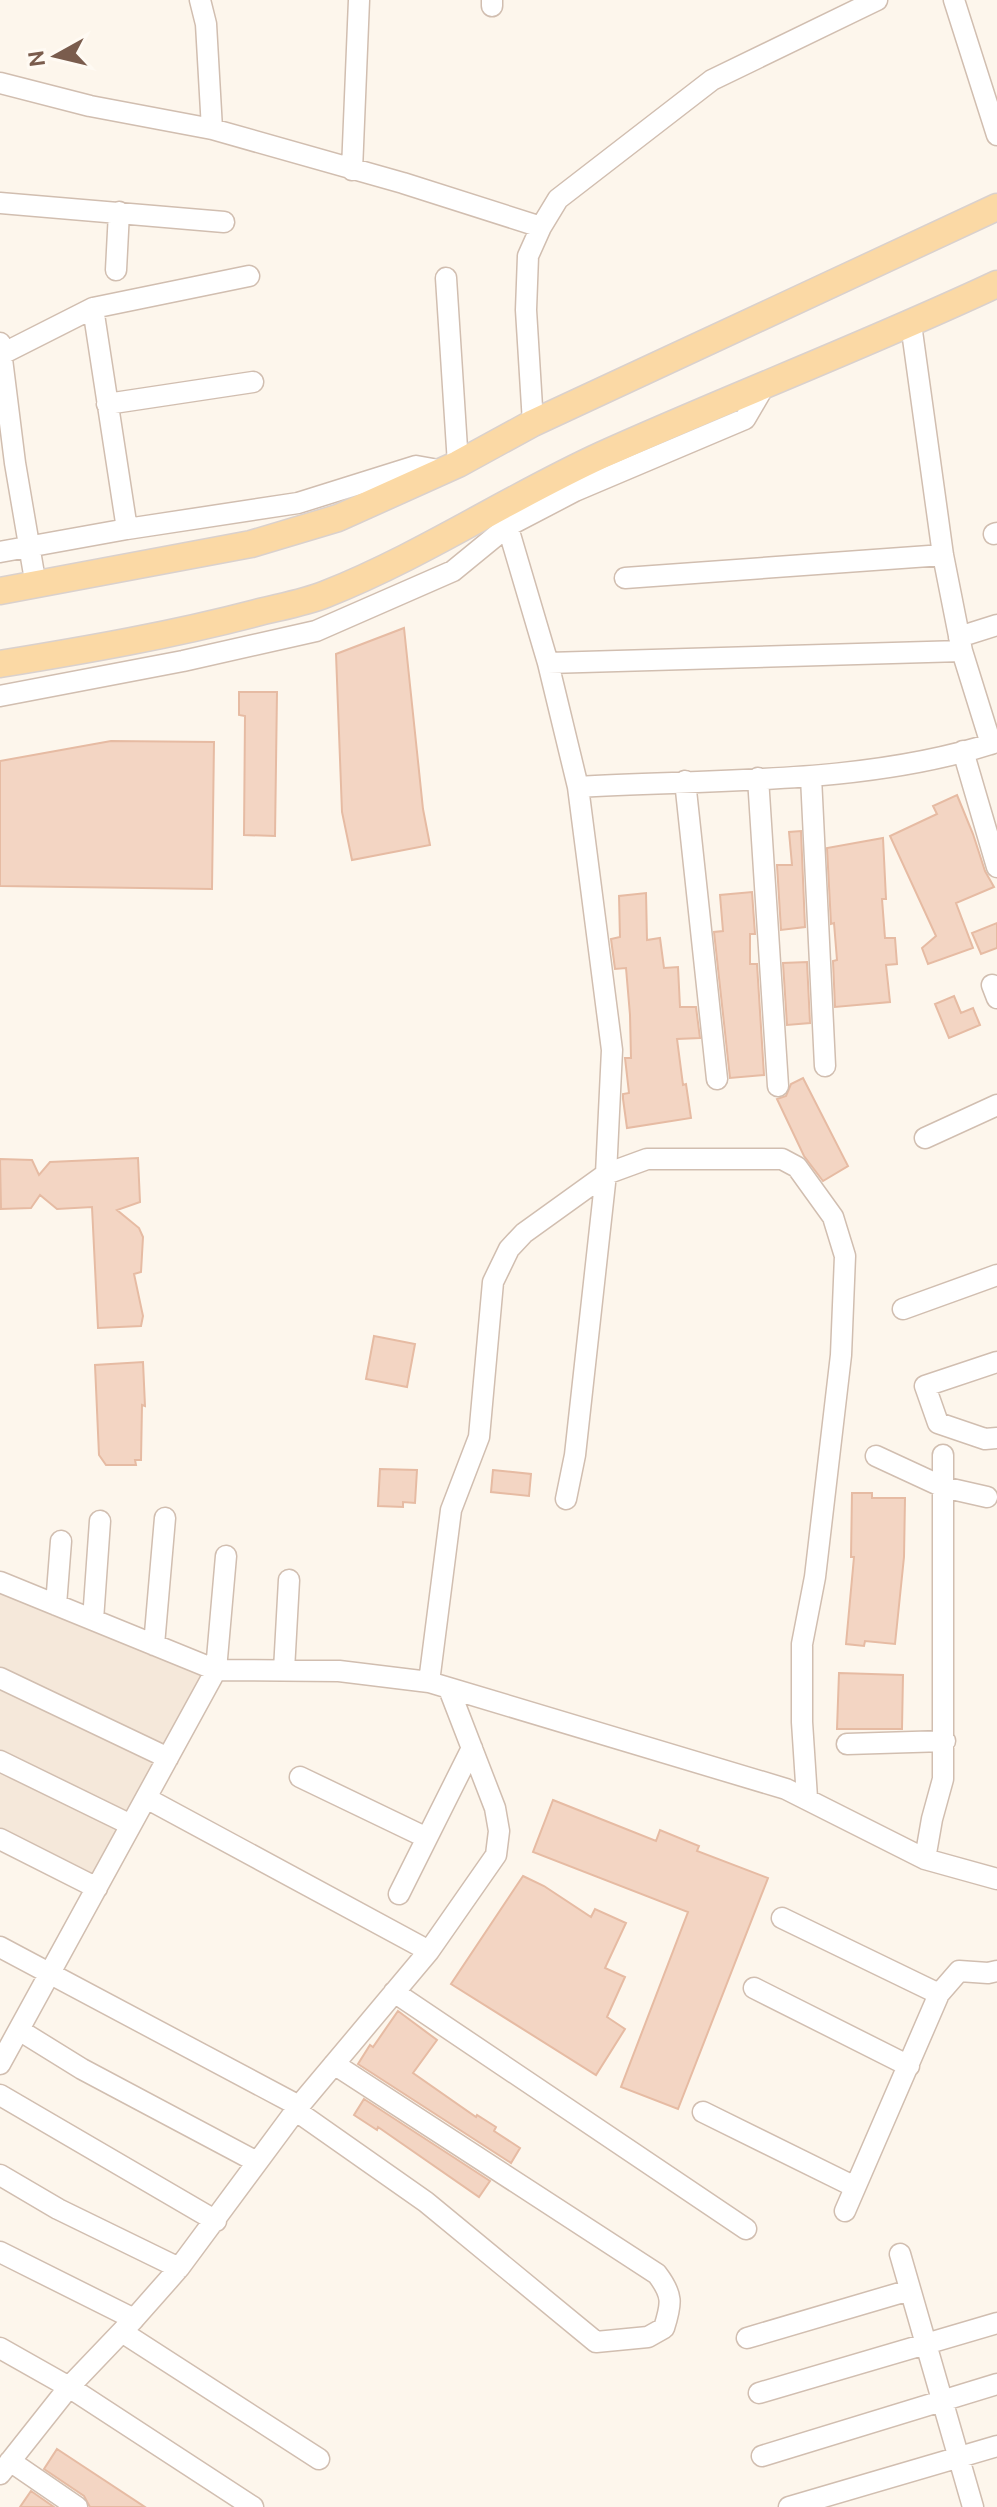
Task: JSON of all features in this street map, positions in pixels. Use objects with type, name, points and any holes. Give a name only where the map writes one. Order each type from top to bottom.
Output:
[{"type":"main road","points":[[0,591],[251,544],[338,518],[451,468],[533,423],[997,207]]},
{"type":"main road","points":[[0,664],[196,629],[323,595],[505,515],[529,490],[600,456],[911,324],[997,284]]},
{"type":"street","points":[[200,0],[206,24],[212,129]]},
{"type":"street","points":[[352,170],[359,0]]},
{"type":"street","points":[[533,423],[526,310],[528,256],[558,199],[712,80],[877,0]]},
{"type":"street","points":[[954,0],[997,135]]},
{"type":"street","points":[[0,83],[90,106],[212,129],[403,183],[541,227]]},
{"type":"street","points":[[0,203],[224,222]]},
{"type":"street","points":[[116,270],[119,212]]},
{"type":"street","points":[[36,586],[15,463],[1,348],[93,308],[249,276]]},
{"type":"street","points":[[0,552],[298,503],[370,483],[416,466],[451,468],[446,278]]},
{"type":"street","points":[[93,308],[127,529]]},
{"type":"street","points":[[578,787],[811,777],[930,760],[994,743],[961,644],[943,555],[911,324]]},
{"type":"street","points":[[107,404],[253,382]]},
{"type":"street","points":[[0,696],[316,631],[453,571],[505,515],[575,491],[745,419],[766,383]]},
{"type":"street","points":[[529,490],[575,491]]},
{"type":"street","points":[[505,515],[548,663],[578,787],[612,1050],[606,1174],[575,1455],[566,1499]]},
{"type":"street","points":[[625,578],[943,555]]},
{"type":"street","points":[[258,612],[263,642]]},
{"type":"street","points":[[548,663],[961,644],[997,625]]},
{"type":"street","points":[[963,751],[997,867]]},
{"type":"street","points":[[811,777],[825,1066]]},
{"type":"street","points":[[758,778],[778,1086]]},
{"type":"street","points":[[685,781],[717,1079]]},
{"type":"street","points":[[925,1138],[997,1105]]},
{"type":"street","points":[[429,1682],[451,1510],[479,1437],[493,1282],[509,1249],[524,1233],[606,1174],[647,1159],[782,1159],[797,1167],[833,1217],[845,1256],[841,1355],[815,1577],[802,1644],[802,1722],[807,1798]]},
{"type":"street","points":[[903,1309],[997,1275]]},
{"type":"street","points":[[997,1362],[925,1386],[938,1423],[985,1439],[997,1438]]},
{"type":"street","points":[[925,1859],[943,1779],[945,1741],[943,1455]]},
{"type":"street","points":[[876,1456],[943,1487],[987,1497]]},
{"type":"street","points":[[154,1645],[165,1518]]},
{"type":"street","points":[[93,1620],[100,1521]]},
{"type":"street","points":[[56,1605],[61,1541]]},
{"type":"street","points":[[0,2064],[10,2038],[51,1972],[216,1670],[226,1556]]},
{"type":"street","points":[[284,1670],[289,1580]]},
{"type":"street","points":[[0,1582],[216,1670],[339,1671],[429,1682],[786,1789],[925,1859],[997,1879]]},
{"type":"street","points":[[0,1678],[168,1758]]},
{"type":"street","points":[[77,2507],[5,2467],[69,2387],[179,2268],[297,2108],[429,1951],[496,1855],[499,1831],[495,1808],[449,1689]]},
{"type":"street","points":[[847,1744],[945,1741]]},
{"type":"street","points":[[399,1894],[472,1748]]},
{"type":"street","points":[[0,1761],[131,1825]]},
{"type":"street","points":[[300,1777],[427,1838]]},
{"type":"street","points":[[146,1798],[429,1951]]},
{"type":"street","points":[[0,1839],[97,1888]]},
{"type":"street","points":[[782,1918],[939,1994]]},
{"type":"street","points":[[0,1947],[297,2108],[426,2202],[596,2342],[648,2337],[664,2328],[670,2308],[669,2290],[657,2274],[334,2064]]},
{"type":"street","points":[[845,2211],[939,1994],[959,1971],[997,1971]]},
{"type":"street","points":[[754,1988],[909,2066]]},
{"type":"street","points":[[394,1992],[746,2229]]},
{"type":"street","points":[[10,2038],[82,2069],[257,2162]]},
{"type":"street","points":[[0,2095],[216,2221]]},
{"type":"street","points":[[703,2112],[855,2187]]},
{"type":"street","points":[[0,2175],[58,2209],[179,2268]]},
{"type":"street","points":[[0,2252],[128,2325],[319,2459]]},
{"type":"street","points":[[900,2254],[973,2507]]},
{"type":"street","points":[[747,2338],[910,2290]]},
{"type":"street","points":[[759,2393],[997,2323]]},
{"type":"street","points":[[0,2348],[69,2387],[253,2507]]},
{"type":"street","points":[[762,2456],[997,2384]]},
{"type":"street","points":[[789,2507],[997,2446]]},
{"type":"shaded area","points":[[0,1581],[216,1670],[97,1888],[0,1839]]},
{"type":"building","points":[[404,628],[423,809],[430,845],[352,860],[342,812],[336,654]]},
{"type":"building","points":[[239,692],[277,692],[275,836],[244,835],[245,716],[239,715]]},
{"type":"building","points":[[111,741],[214,742],[212,889],[0,886],[0,761]]},
{"type":"building","points":[[957,795],[994,887],[956,903],[973,948],[928,964],[922,948],[936,936],[890,836],[937,814],[933,806]]},
{"type":"building","points":[[801,831],[805,927],[781,930],[777,865],[792,865],[789,832]]},
{"type":"building","points":[[883,838],[885,938],[895,938],[897,964],[886,965],[890,1002],[835,1007],[833,961],[837,960],[834,923],[831,924],[827,848]]},
{"type":"building","points":[[752,892],[755,934],[750,934],[750,964],[757,964],[764,1075],[730,1078],[714,932],[723,931],[720,895]]},
{"type":"building","points":[[646,893],[647,940],[660,938],[664,968],[678,967],[680,1007],[696,1007],[700,1038],[677,1039],[691,1118],[627,1128],[623,1094],[629,1093],[625,1058],[631,1058],[630,1015],[626,968],[615,969],[611,939],[620,937],[619,896]]},
{"type":"building","points":[[997,923],[997,948],[981,954],[972,933]]},
{"type":"building","points":[[807,962],[810,1023],[787,1025],[783,963]]},
{"type":"building","points":[[954,996],[961,1013],[973,1008],[980,1025],[949,1038],[935,1004]]},
{"type":"building","points":[[803,1078],[848,1166],[823,1181],[804,1156],[777,1099],[786,1096],[791,1084]]},
{"type":"building","points":[[138,1158],[140,1202],[117,1210],[139,1228],[143,1237],[141,1272],[134,1274],[143,1316],[141,1326],[98,1328],[92,1207],[57,1209],[40,1195],[31,1208],[1,1209],[0,1159],[32,1160],[39,1175],[50,1162]]},
{"type":"building","points":[[374,1336],[415,1344],[407,1387],[366,1379]]},
{"type":"building","points":[[143,1362],[145,1406],[142,1405],[141,1460],[135,1460],[136,1465],[106,1465],[99,1455],[95,1365]]},
{"type":"building","points":[[380,1469],[417,1470],[415,1503],[403,1502],[403,1507],[378,1506]]},
{"type":"building","points":[[493,1470],[531,1474],[529,1496],[491,1492]]},
{"type":"building","points":[[852,1493],[872,1493],[872,1498],[905,1498],[904,1557],[895,1644],[865,1641],[864,1646],[846,1644],[854,1557],[851,1557]]},
{"type":"building","points":[[839,1673],[903,1675],[902,1729],[837,1729]]},
{"type":"building","points":[[553,1800],[656,1841],[660,1830],[699,1846],[697,1851],[768,1878],[678,2109],[621,2087],[688,1912],[533,1852]]},
{"type":"building","points":[[523,1876],[591,1917],[595,1909],[626,1923],[605,1968],[625,1977],[607,2017],[625,2029],[596,2075],[451,1984]]},
{"type":"building","points":[[398,2011],[437,2040],[413,2073],[476,2117],[496,2127],[494,2131],[520,2148],[511,2163],[358,2064]]},
{"type":"building","points":[[364,2099],[490,2181],[479,2197],[378,2127],[377,2130],[354,2115]]},
{"type":"building","points":[[57,2449],[145,2507],[90,2507],[84,2496],[44,2469]]},
{"type":"building","points":[[31,2491],[54,2507],[20,2507]]}]
